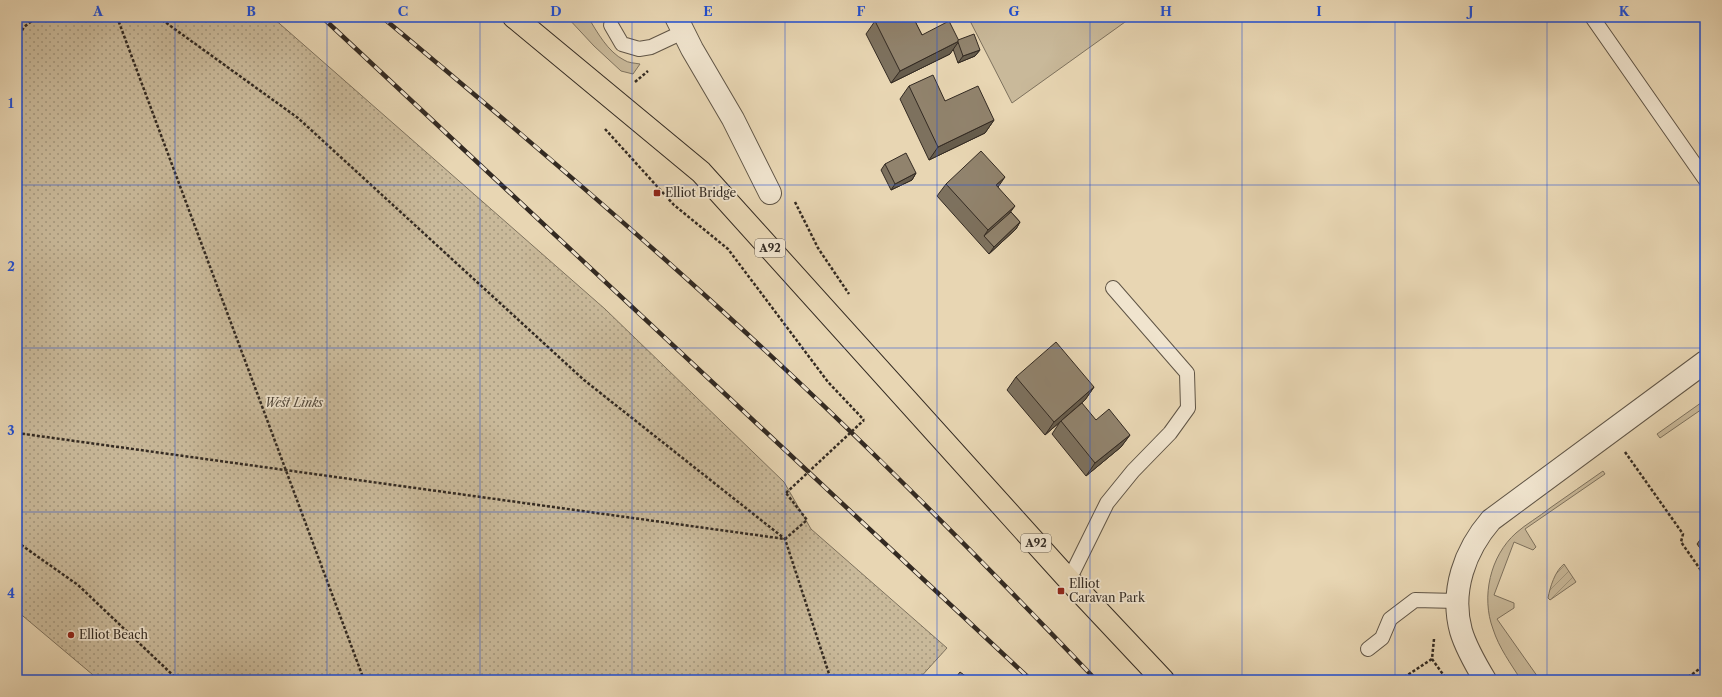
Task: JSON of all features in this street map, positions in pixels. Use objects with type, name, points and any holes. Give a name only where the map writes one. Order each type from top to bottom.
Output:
[{"type":"main road","name":"A92","points":[[514,17],[701,172],[1069,580],[1163,680]]},
{"type":"street","points":[[680,24],[733,119],[770,193]]},
{"type":"street","points":[[1485,680],[1475,664],[1461,632],[1457,601],[1461,574],[1470,550],[1478,535],[1491,520],[1705,362]]},
{"type":"lane","points":[[1592,17],[1705,179]]},
{"type":"lane","points":[[611,25],[622,44],[639,49],[651,47],[680,24]]},
{"type":"lane","points":[[1069,580],[1107,503],[1133,471],[1170,433],[1188,408],[1187,373],[1113,288]]},
{"type":"lane","points":[[1368,649],[1382,638],[1390,619],[1415,600],[1457,601]]},
{"type":"path","points":[[17,39],[24,27],[37,17]]},
{"type":"path","points":[[117,17],[364,680]]},
{"type":"path","points":[[158,17],[298,118],[584,380],[785,539],[831,680]]},
{"type":"path","points":[[17,434],[785,539],[807,520],[786,493],[864,420],[828,382],[728,249],[674,205],[605,128]]},
{"type":"path","points":[[1612,431],[1682,534],[1681,542],[1705,576]]},
{"type":"path","points":[[17,542],[78,585],[178,680]]},
{"type":"path","points":[[1435,635],[1432,658],[1447,680]]},
{"type":"path","points":[[1400,680],[1432,658]]},
{"type":"path","points":[[1684,680],[1705,665]]},
{"type":"green space","name":"West Links","points":[[17,17],[272,17],[605,309],[784,482],[811,529],[947,648],[918,680],[99,680],[17,611]]},
{"type":"green space","points":[[567,17],[588,17],[603,41],[613,52],[626,61],[640,64],[633,74],[621,71],[594,46]]},
{"type":"green space","points":[[968,17],[1132,17],[1012,103]]},
{"type":"green space","points":[[1705,400],[1705,407],[1660,438],[1657,434]]},
{"type":"green space","points":[[1603,471],[1605,474],[1525,529],[1536,547],[1533,550],[1514,542],[1494,595],[1514,603],[1514,608],[1497,619],[1540,680],[1521,680],[1498,643],[1489,617],[1488,591],[1494,565],[1507,542],[1516,533]]},
{"type":"green space","points":[[1564,564],[1576,582],[1550,600],[1548,598],[1553,580]]},
{"type":"building","points":[[884,17],[913,17],[922,35],[949,21],[959,41],[900,71],[875,21]]},
{"type":"building","points":[[974,34],[980,50],[963,56],[958,40]]},
{"type":"building","points":[[933,75],[945,101],[978,86],[994,120],[938,147],[909,86]]},
{"type":"building","points":[[981,151],[1005,177],[996,185],[1015,206],[988,230],[946,184]]},
{"type":"building","points":[[906,153],[916,173],[895,184],[885,164]]},
{"type":"building","points":[[1011,212],[1020,222],[994,247],[984,236]]},
{"type":"building","points":[[1056,342],[1094,387],[1054,422],[1016,377]]},
{"type":"building","points":[[1082,403],[1096,420],[1109,409],[1130,435],[1095,463],[1061,421]]},
{"type":"building","points":[[960,672],[971,680],[954,680]]},
{"type":"building","points":[[997,676],[1002,680],[993,680]]},
{"type":"railway","points":[[322,17],[1031,680]]},
{"type":"railway","points":[[382,17],[510,124],[594,197],[768,353],[864,444],[1096,680]]},
{"type":"place","name":"Elliot Bridge","points":[[657,193]]},
{"type":"place","name":"Elliot Caravan Park","points":[[1061,591]]},
{"type":"place","name":"Elliot Beach","points":[[71,635]]}]
